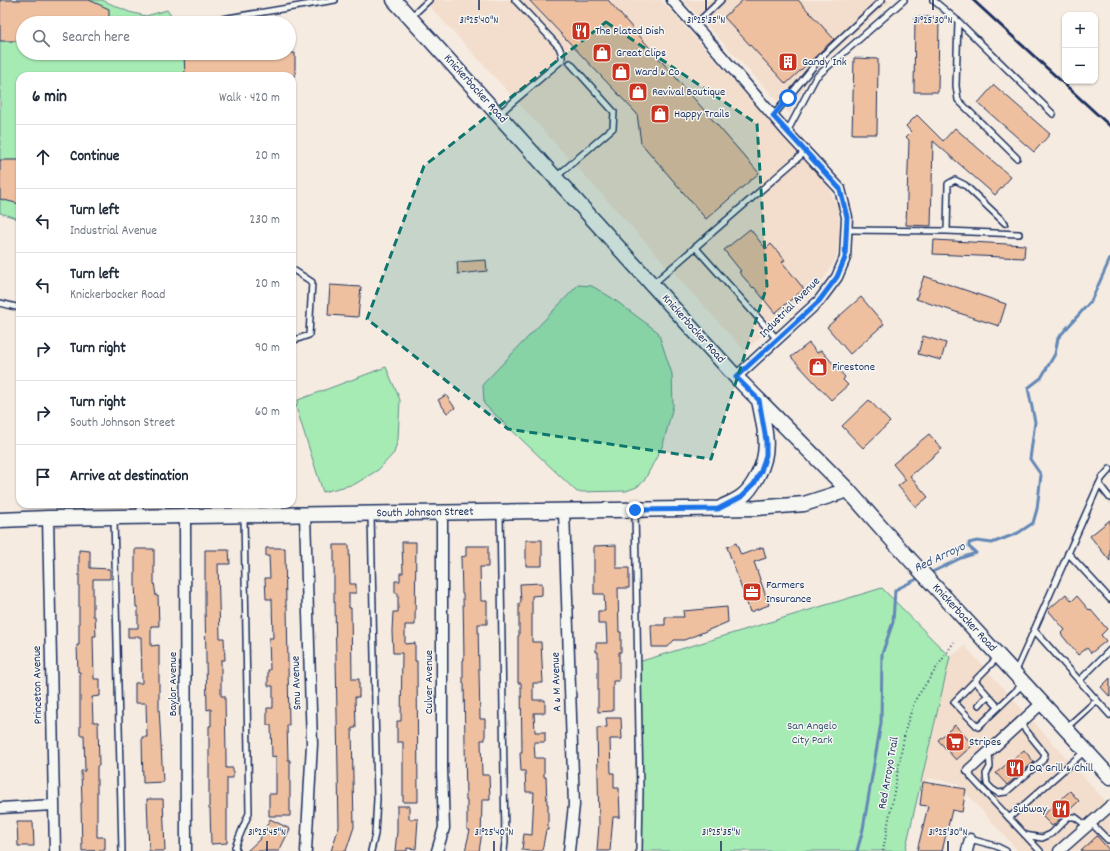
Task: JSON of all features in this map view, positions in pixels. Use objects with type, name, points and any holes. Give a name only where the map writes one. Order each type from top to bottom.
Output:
[{"type":"main road","name":"Knickerbocker Road","points":[[394,0],[736,377],[848,490],[1110,777]]},
{"type":"main road","points":[[718,509],[741,497],[754,484],[761,471],[766,455],[766,440],[759,400]]},
{"type":"main road","name":"South Johnson Street","points":[[0,520],[114,517],[140,510],[185,516],[244,516],[271,510],[305,515],[757,508],[804,504],[848,490]]},
{"type":"street","name":"Industrial Avenue","points":[[673,0],[787,132],[840,189],[847,217],[845,258],[837,277],[819,301],[736,377]]},
{"type":"street","name":"A & M Avenue","points":[[564,511],[574,804],[569,851]]},
{"type":"street","name":"Culver Avenue","points":[[437,851],[444,828],[442,769],[442,512]]},
{"type":"street","name":"Smu Avenue","points":[[305,515],[312,744],[306,851]]},
{"type":"street","name":"Baylor Avenue","points":[[185,516],[186,851]]},
{"type":"street","name":"Princeton Avenue","points":[[48,518],[55,851]]},
{"type":"street","points":[[970,770],[1042,703]]},
{"type":"street","points":[[0,808],[53,805]]},
{"type":"street","points":[[1059,851],[1110,806]]},
{"type":"street","points":[[967,851],[970,839]]},
{"type":"lane","points":[[240,16],[335,0]]},
{"type":"lane","points":[[410,17],[430,0]]},
{"type":"lane","points":[[499,115],[562,60],[559,47],[515,0]]},
{"type":"lane","points":[[695,25],[721,0]]},
{"type":"lane","points":[[773,116],[822,56],[882,0]]},
{"type":"lane","points":[[787,132],[816,77],[904,0]]},
{"type":"lane","points":[[933,0],[958,21],[1052,114]]},
{"type":"lane","points":[[958,21],[956,86],[958,100],[1017,158]]},
{"type":"lane","points":[[556,178],[613,128],[614,112],[570,63]]},
{"type":"lane","points":[[652,285],[805,152]]},
{"type":"lane","points":[[947,231],[948,184],[955,180],[965,185],[1005,223]]},
{"type":"lane","points":[[846,230],[947,231],[1019,234]]},
{"type":"lane","points":[[695,247],[777,339]]},
{"type":"lane","points":[[296,271],[312,282],[309,335],[296,340]]},
{"type":"lane","points":[[0,302],[16,307]]},
{"type":"lane","points":[[999,656],[954,702],[969,714],[978,726],[998,707],[1019,678],[1034,630],[1099,484],[1110,469]]},
{"type":"lane","points":[[1099,484],[1110,498]]},
{"type":"lane","points":[[635,510],[640,791],[639,851]]},
{"type":"lane","points":[[500,512],[506,842],[504,851]]},
{"type":"lane","points":[[371,514],[377,799],[375,834],[371,851]]},
{"type":"lane","points":[[237,851],[235,847],[249,813],[244,516]]},
{"type":"lane","points":[[114,517],[122,851]]},
{"type":"lane","points":[[1068,553],[1110,599]]},
{"type":"lane","points":[[1034,630],[1110,715]]},
{"type":"lane","points":[[1079,681],[1110,650]]},
{"type":"lane","points":[[975,681],[998,707]]},
{"type":"lane","points":[[979,705],[988,696]]},
{"type":"lane","points":[[1065,728],[1097,700]]},
{"type":"lane","points":[[989,752],[990,767],[986,774],[987,784],[998,793],[1006,792],[1043,760],[1045,754],[1020,723]]},
{"type":"lane","points":[[1009,818],[1085,750]]},
{"type":"lane","points":[[970,770],[971,777],[1040,851]]},
{"type":"lane","points":[[1025,835],[1042,838],[1051,834],[1068,817],[1075,817],[1089,824],[1108,840],[1110,839]]},
{"type":"lane","points":[[970,839],[996,846],[1006,851]]},
{"type":"path","name":"Red Arroyo Trail","points":[[883,851],[906,727],[915,700],[954,642]]},
{"type":"highlighted area","points":[[606,22],[757,124],[767,286],[711,459],[508,429],[367,319],[424,166]]},
{"type":"shaded area","points":[[424,0],[661,0],[828,185],[838,209],[840,230],[836,258],[820,285],[745,351]]},
{"type":"shaded area","points":[[683,0],[892,0],[814,70],[789,113]]},
{"type":"shaded area","points":[[965,646],[1110,806],[1110,851],[1018,851],[957,783],[928,778],[921,786],[950,657]]},
{"type":"green space","points":[[0,0],[102,0],[129,12],[146,16],[16,16],[16,60],[187,60],[187,72],[16,72],[16,218],[0,213]]},
{"type":"green space","points":[[167,10],[171,16],[146,16]]},
{"type":"green space","points":[[578,285],[592,286],[612,298],[658,332],[672,374],[673,406],[663,445],[644,481],[637,487],[626,491],[577,492],[484,404],[483,384]]},
{"type":"green space","points":[[386,367],[400,400],[398,439],[394,453],[378,470],[355,484],[323,492],[296,407],[298,400]]},
{"type":"green space","name":"San Angelo City Park","points":[[882,588],[950,657],[905,851],[636,851],[635,663]]},
{"type":"building","points":[[0,0],[89,0],[109,9],[109,16],[16,16],[16,41],[0,41]]},
{"type":"building","points":[[529,0],[608,0],[759,173],[706,219],[641,143],[637,114]]},
{"type":"building","name":"Gandy Ink","points":[[743,0],[798,0],[834,39],[786,84],[724,17]]},
{"type":"building","points":[[915,17],[939,17],[938,92],[914,92]]},
{"type":"building","points":[[854,58],[878,59],[877,134],[852,134]]},
{"type":"building","points":[[184,60],[295,60],[295,72],[185,72]]},
{"type":"building","points":[[994,85],[1050,134],[1034,152],[978,103]]},
{"type":"building","points":[[917,115],[943,141],[955,128],[1011,177],[995,195],[933,141],[931,226],[906,225],[909,140],[906,137],[911,132],[906,126]]},
{"type":"building","points":[[0,160],[16,160],[16,203],[0,199]]},
{"type":"building","points":[[750,229],[766,249],[771,244],[785,260],[782,262],[804,289],[775,313],[754,287],[753,288],[739,272],[741,271],[724,250]]},
{"type":"building","points":[[934,240],[1025,245],[1024,258],[933,254]]},
{"type":"building","points":[[486,260],[487,271],[458,274],[457,262]]},
{"type":"building","points":[[924,276],[1006,304],[999,326],[916,299]]},
{"type":"building","points":[[330,285],[361,287],[358,317],[328,315]]},
{"type":"building","points":[[861,297],[884,324],[850,354],[827,327]]},
{"type":"building","points":[[923,336],[946,343],[941,360],[918,354]]},
{"type":"building","name":"Firestone","points":[[809,343],[817,353],[821,350],[845,377],[843,380],[848,385],[831,400],[791,357]]},
{"type":"building","points":[[446,395],[455,408],[447,413],[438,400]]},
{"type":"building","points":[[869,400],[890,422],[863,448],[842,426]]},
{"type":"building","points":[[929,434],[942,449],[910,476],[928,497],[916,507],[898,486],[906,480],[893,464]]},
{"type":"building","points":[[1110,520],[1110,561],[1090,536]]},
{"type":"building","points":[[526,540],[542,540],[542,566],[526,566]]},
{"type":"building","points":[[402,542],[416,542],[415,625],[405,625],[405,644],[415,643],[415,661],[417,661],[418,802],[403,802],[403,742],[397,742],[397,721],[401,721],[402,653],[393,653],[392,631],[393,612],[398,612],[398,593],[395,593],[395,581],[400,581],[400,573],[403,573]]},
{"type":"building","points":[[736,543],[741,555],[763,547],[766,558],[754,562],[769,605],[750,612],[727,547]]},
{"type":"building","points":[[334,545],[349,545],[350,584],[356,584],[356,593],[349,593],[349,608],[351,608],[352,679],[359,679],[359,697],[355,697],[356,728],[352,728],[354,827],[346,851],[331,851],[339,827]]},
{"type":"building","points":[[616,545],[616,568],[629,568],[629,588],[618,588],[619,632],[621,632],[619,681],[613,681],[613,711],[598,712],[598,652],[596,652],[596,643],[607,643],[606,624],[598,624],[598,611],[605,611],[604,594],[594,594],[594,546]]},
{"type":"building","points":[[466,546],[488,546],[488,567],[480,567],[481,601],[487,601],[487,624],[478,624],[480,719],[485,719],[485,740],[481,740],[482,775],[489,775],[490,800],[482,800],[481,839],[479,851],[465,851],[470,830],[467,830],[467,800],[466,801],[463,683],[463,594],[461,557],[466,556]]},
{"type":"building","points":[[266,548],[285,548],[289,725],[287,725],[288,760],[290,760],[290,816],[269,816],[269,794],[276,794],[276,756],[272,757],[271,725],[267,725],[267,708],[273,708],[273,686],[268,686],[268,670],[270,670],[269,638],[273,638],[272,599],[266,599],[265,578],[270,578],[269,556],[266,556]]},
{"type":"building","points":[[135,549],[154,549],[154,582],[156,596],[158,596],[159,626],[151,626],[151,646],[159,645],[159,707],[163,782],[143,783],[142,737],[147,737],[146,703],[135,703],[135,683],[142,683],[141,637],[128,637],[128,628],[138,628],[138,607],[136,607],[135,583]]},
{"type":"building","points":[[79,550],[90,551],[90,568],[110,569],[110,579],[93,579],[93,616],[95,616],[96,636],[93,636],[94,679],[100,679],[100,696],[92,697],[93,722],[98,722],[99,766],[97,766],[97,837],[105,837],[105,850],[82,851],[81,771],[85,771],[84,735],[80,735],[80,672],[78,672],[77,645],[79,645]]},
{"type":"building","points":[[205,550],[229,550],[230,564],[218,564],[220,638],[224,638],[225,660],[221,660],[221,696],[225,696],[226,768],[233,768],[233,778],[227,778],[227,843],[211,844],[209,809],[209,726],[211,726],[211,709],[207,710]]},
{"type":"building","points":[[542,583],[542,595],[532,596],[532,642],[541,642],[543,683],[533,683],[533,700],[545,700],[545,713],[534,713],[535,732],[545,732],[545,742],[534,742],[535,758],[544,758],[544,777],[546,777],[548,804],[548,830],[546,830],[542,851],[529,851],[522,850],[524,834],[532,835],[534,792],[526,792],[525,771],[521,771],[521,683],[518,683],[519,603],[521,603],[520,584]]},
{"type":"building","points":[[1066,594],[1072,601],[1077,596],[1107,629],[1101,635],[1106,641],[1091,653],[1087,648],[1078,655],[1061,634],[1065,630],[1048,610]]},
{"type":"building","points":[[727,607],[728,622],[684,640],[674,640],[668,647],[652,647],[651,625],[665,625],[665,617],[684,617],[683,611]]},
{"type":"building","points":[[1110,678],[1110,697],[1101,687]]},
{"type":"building","points":[[606,718],[621,718],[622,739],[610,739],[611,773],[614,773],[614,788],[619,788],[620,817],[613,817],[610,851],[597,851],[599,825],[597,728],[607,727]]},
{"type":"building","name":"Stripes","points":[[955,725],[973,745],[956,760],[938,740]]},
{"type":"building","name":"DQ Grill & Chill","points":[[1024,750],[1034,762],[1007,785],[996,773]]},
{"type":"building","points":[[923,782],[966,789],[962,812],[952,810],[942,851],[917,851],[928,806],[920,805]]},
{"type":"building","name":"Subway","points":[[1070,791],[1079,801],[1052,826],[1042,816]]},
{"type":"building","points":[[147,799],[163,799],[165,851],[149,851]]},
{"type":"building","points":[[397,806],[409,806],[409,819],[418,819],[416,849],[407,848],[407,851],[395,851]]},
{"type":"building","points":[[270,819],[290,829],[279,851],[247,851],[260,839]]},
{"type":"building","points":[[17,822],[33,822],[34,846],[18,846]]},
{"type":"building","points":[[1097,836],[1110,851],[1081,851]]},
{"type":"waterway","name":"Red Arroyo","points":[[928,574],[961,558],[976,553],[969,547],[969,543],[977,541],[992,543],[1018,533],[1033,523],[1037,509],[1041,475],[1030,459],[1035,422],[1028,388],[1041,378],[1055,354],[1058,338],[1091,301],[1110,259]]},
{"type":"waterway","name":"Red Arroyo","points":[[857,851],[863,829],[881,723],[882,654],[893,622],[895,590],[921,577]]},
{"type":"railway","points":[[973,0],[1110,126]]},
{"type":"place","name":"The Plated Dish","points":[[581,31]]},
{"type":"place","name":"Great Clips","points":[[602,53]]},
{"type":"place","name":"Gandy Ink","points":[[788,62]]},
{"type":"place","name":"Ward & Co","points":[[621,72]]},
{"type":"place","name":"Revival Boutique","points":[[638,92]]},
{"type":"place","name":"Happy Trails","points":[[660,114]]},
{"type":"place","name":"Firestone","points":[[818,367]]},
{"type":"place","name":"Farmers Insurance","points":[[752,592]]},
{"type":"place","name":"Stripes","points":[[955,742]]},
{"type":"place","name":"DQ Grill & Chill","points":[[1015,768]]},
{"type":"place","name":"Subway","points":[[1061,809]]},
{"type":"route","points":[[635,510],[718,509],[741,497],[754,484],[761,471],[766,455],[766,440],[759,400],[736,377],[819,301],[837,277],[845,258],[847,217],[840,189],[773,116],[788,98]]}]
